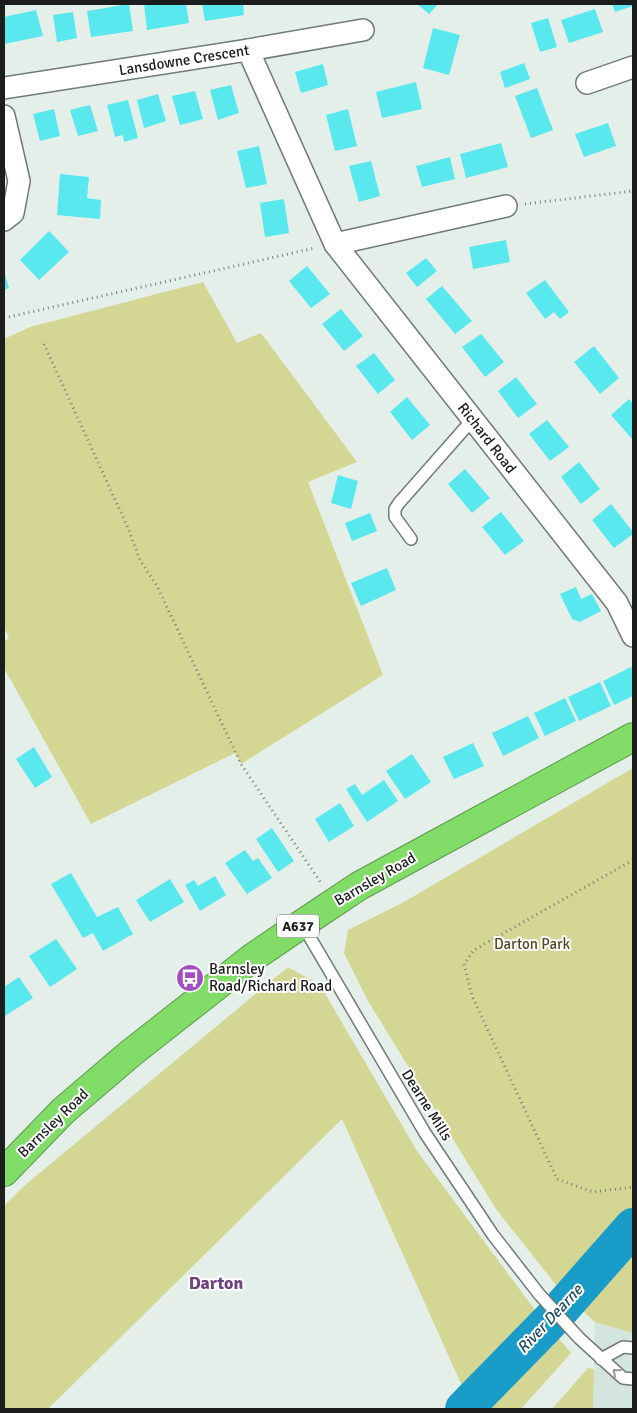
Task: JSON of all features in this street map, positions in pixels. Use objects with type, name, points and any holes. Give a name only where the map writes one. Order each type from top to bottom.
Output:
[{"type":"highway","name":"Barnsley Road","points":[[4,1172],[63,1111],[131,1053],[252,958],[367,882],[633,737]]},
{"type":"street","name":"Lansdowne Crescent","points":[[4,88],[363,30]]},
{"type":"street","name":"Richard Road","points":[[248,50],[335,244],[617,603],[633,636]]},
{"type":"street","points":[[587,83],[633,67]]},
{"type":"street","points":[[4,116],[19,181],[12,214],[4,220]]},
{"type":"street","points":[[335,244],[506,206]]},
{"type":"lane","points":[[410,539],[395,517],[395,509],[472,419]]},
{"type":"lane","name":"Dearne Mills","points":[[302,924],[425,1133],[493,1235],[539,1294],[579,1338],[623,1378],[633,1379]]},
{"type":"lane","points":[[601,1359],[622,1347],[633,1348]]},
{"type":"path","points":[[506,206],[633,191]]},
{"type":"path","points":[[4,318],[335,244]]},
{"type":"path","points":[[44,344],[128,528],[140,560],[157,586],[240,764],[334,903]]},
{"type":"path","points":[[633,860],[474,950],[464,964],[472,996],[557,1179],[592,1192],[633,1187]]},
{"type":"shaded area","points":[[595,1322],[633,1333],[633,1409],[593,1409]]},
{"type":"green space","points":[[203,282],[237,343],[261,333],[357,462],[308,482],[383,675],[241,764],[235,753],[91,824],[4,668],[4,641],[9,638],[4,627],[4,339],[30,327]]},
{"type":"green space","name":"Darton Park","points":[[633,768],[633,1333],[595,1322],[560,1290],[496,1209],[368,1001],[344,953],[348,930],[402,903]]},
{"type":"green space","points":[[288,967],[320,985],[417,1151],[535,1310],[571,1353],[521,1409],[448,1409],[463,1388],[342,1119],[48,1409],[4,1409],[4,1206],[24,1186]]},
{"type":"green space","points":[[588,1368],[594,1369],[593,1409],[552,1409]]},
{"type":"building","points":[[129,4],[133,31],[91,37],[87,11]]},
{"type":"building","points":[[144,4],[186,4],[189,23],[147,30]]},
{"type":"building","points":[[202,4],[243,4],[244,15],[205,21]]},
{"type":"building","points":[[417,4],[438,4],[429,14]]},
{"type":"building","points":[[612,4],[633,4],[633,6],[615,12]]},
{"type":"building","points":[[595,9],[603,32],[569,43],[561,20]]},
{"type":"building","points":[[36,10],[43,36],[4,44],[4,17]]},
{"type":"building","points":[[73,12],[77,38],[57,42],[53,15]]},
{"type":"building","points":[[548,18],[557,47],[540,52],[531,23]]},
{"type":"building","points":[[433,28],[460,35],[449,75],[423,68]]},
{"type":"building","points":[[524,63],[530,79],[505,88],[500,72]]},
{"type":"building","points":[[323,64],[328,85],[301,93],[295,72]]},
{"type":"building","points":[[416,82],[422,109],[382,118],[376,92]]},
{"type":"building","points":[[231,85],[239,113],[218,120],[210,90]]},
{"type":"building","points":[[537,88],[553,130],[531,138],[515,96]]},
{"type":"building","points":[[195,91],[203,119],[180,125],[172,96]]},
{"type":"building","points":[[158,94],[166,121],[144,128],[137,100]]},
{"type":"building","points":[[128,100],[138,138],[124,142],[123,135],[115,137],[107,105]]},
{"type":"building","points":[[90,105],[98,131],[78,136],[70,110]]},
{"type":"building","points":[[54,109],[60,136],[40,141],[33,114]]},
{"type":"building","points":[[348,109],[357,146],[335,151],[326,115]]},
{"type":"building","points":[[608,123],[616,146],[584,157],[575,134]]},
{"type":"building","points":[[501,143],[508,167],[466,178],[460,154]]},
{"type":"building","points":[[259,146],[267,184],[246,188],[237,151]]},
{"type":"building","points":[[450,157],[455,179],[422,187],[416,166]]},
{"type":"building","points":[[371,161],[380,196],[359,202],[349,166]]},
{"type":"building","points":[[60,174],[89,177],[87,198],[101,200],[100,219],[57,215]]},
{"type":"building","points":[[284,199],[289,233],[265,237],[260,203]]},
{"type":"building","points":[[49,231],[69,252],[39,280],[20,260]]},
{"type":"building","points":[[506,240],[510,262],[473,269],[469,247]]},
{"type":"building","points":[[426,258],[437,271],[417,287],[406,273]]},
{"type":"building","points":[[307,266],[330,294],[311,308],[289,281]]},
{"type":"building","points":[[4,271],[9,288],[4,290]]},
{"type":"building","points":[[545,280],[569,312],[560,319],[554,312],[545,319],[526,293]]},
{"type":"building","points":[[442,286],[472,321],[455,334],[426,299]]},
{"type":"building","points":[[341,309],[363,336],[344,351],[322,324]]},
{"type":"building","points":[[481,334],[504,362],[485,377],[462,347]]},
{"type":"building","points":[[594,346],[619,378],[600,394],[574,362]]},
{"type":"building","points":[[374,353],[395,380],[378,394],[356,366]]},
{"type":"building","points":[[516,377],[537,404],[518,418],[498,391]]},
{"type":"building","points":[[407,397],[430,425],[412,440],[390,412]]},
{"type":"building","points":[[629,399],[633,404],[633,440],[611,415]]},
{"type":"building","points":[[547,420],[569,447],[550,461],[529,434]]},
{"type":"building","points":[[579,462],[600,489],[581,504],[561,477]]},
{"type":"building","points":[[465,469],[490,498],[472,513],[448,484]]},
{"type":"building","points":[[338,475],[358,481],[351,509],[331,503]]},
{"type":"building","points":[[611,504],[633,532],[633,534],[614,548],[592,520]]},
{"type":"building","points":[[501,512],[524,541],[505,555],[482,527]]},
{"type":"building","points":[[370,513],[377,531],[352,541],[345,523]]},
{"type":"building","points":[[387,568],[396,590],[361,606],[351,583]]},
{"type":"building","points":[[576,587],[581,599],[592,594],[601,611],[580,622],[572,619],[560,594]]},
{"type":"building","points":[[631,667],[633,671],[633,696],[614,705],[603,681]]},
{"type":"building","points":[[600,682],[611,706],[579,721],[568,697]]},
{"type":"building","points":[[565,698],[576,721],[545,736],[534,713]]},
{"type":"building","points":[[528,716],[539,738],[503,756],[492,733]]},
{"type":"building","points":[[473,743],[484,766],[454,779],[443,757]]},
{"type":"building","points":[[34,747],[52,777],[35,788],[16,759]]},
{"type":"building","points":[[412,754],[431,782],[405,799],[386,771]]},
{"type":"building","points":[[384,780],[398,801],[367,822],[346,789],[355,784],[362,795]]},
{"type":"building","points":[[340,803],[354,826],[329,842],[315,819]]},
{"type":"building","points":[[272,828],[294,861],[278,872],[256,839]]},
{"type":"building","points":[[245,850],[253,861],[258,858],[272,878],[247,894],[225,863]]},
{"type":"building","points":[[71,873],[97,917],[118,907],[133,934],[103,951],[93,933],[83,938],[51,884]]},
{"type":"building","points":[[215,876],[226,895],[200,911],[185,885],[194,880],[198,886]]},
{"type":"building","points":[[170,879],[184,902],[150,922],[136,900]]},
{"type":"building","points":[[56,939],[77,969],[50,987],[29,956]]},
{"type":"building","points":[[19,977],[33,998],[5,1016],[4,987]]},
{"type":"waterway","name":"River Dearne","points":[[464,1409],[552,1319],[633,1227]]},
{"type":"place","name":"Barnsley Road/Richard Road","points":[[190,978]]},
{"type":"district","name":"Darton","points":[[216,1283]]}]
